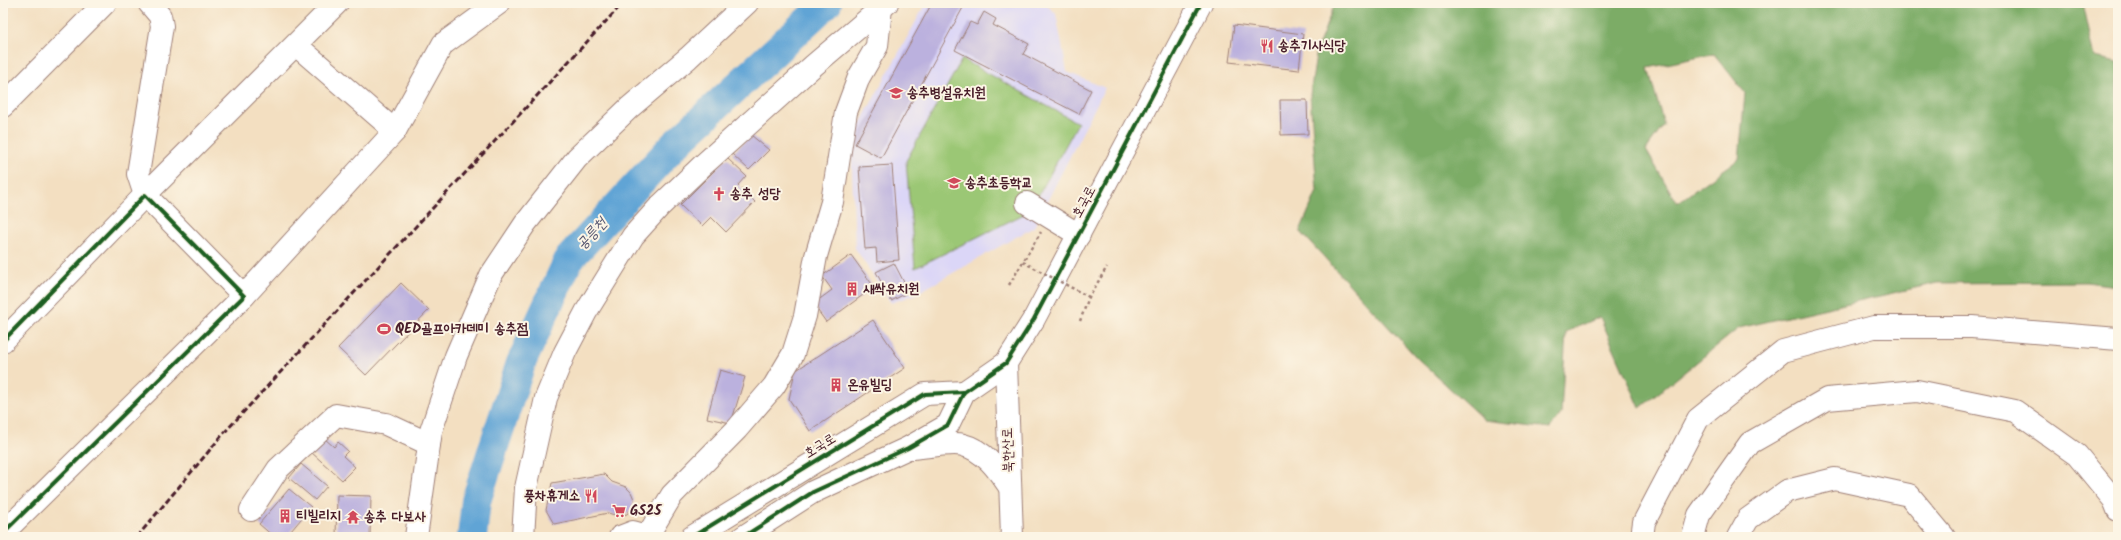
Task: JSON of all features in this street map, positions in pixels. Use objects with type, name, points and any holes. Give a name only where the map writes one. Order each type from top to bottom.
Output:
[{"type":"main road","points":[[3,106],[106,3]]},
{"type":"main road","points":[[149,3],[160,16],[162,26],[138,174],[145,195],[244,296]]},
{"type":"main road","points":[[3,341],[145,195],[337,3]]},
{"type":"main road","points":[[3,533],[244,296],[395,131],[443,44],[499,3]]},
{"type":"main road","points":[[416,537],[431,431],[459,349],[491,275],[525,224],[577,158],[629,108],[688,58],[747,3]]},
{"type":"main road","name":"호국로","points":[[743,537],[814,492],[908,448],[948,424],[964,392],[1006,363],[1034,319],[1201,3]]},
{"type":"main road","points":[[620,537],[633,532],[649,536],[672,495],[737,430],[774,386],[793,354],[805,316],[816,256],[832,202],[846,112],[859,77],[877,46],[884,6]]},
{"type":"main road","points":[[523,537],[526,488],[546,398],[566,352],[586,312],[633,236],[660,206],[709,160],[813,66],[884,6]]},
{"type":"main road","points":[[296,45],[395,131]]},
{"type":"main road","points":[[1027,203],[1079,235]]},
{"type":"main road","points":[[1642,537],[1644,522],[1698,419],[1782,351],[1874,327],[1972,327],[2118,338]]},
{"type":"main road","name":"북한산로","points":[[1006,363],[1009,486],[1012,537]]},
{"type":"main road","points":[[1693,537],[1699,515],[1750,443],[1827,399],[1917,391],[2015,411],[2077,454],[2114,500],[2118,510]]},
{"type":"main road","name":"호국로","points":[[692,537],[925,394],[964,392]]},
{"type":"main road","points":[[251,510],[278,468],[336,415],[386,424],[429,444]]},
{"type":"main road","points":[[908,448],[963,445],[979,453],[994,465],[1009,486]]},
{"type":"main road","points":[[1738,537],[1748,519],[1787,490],[1835,479],[1909,496],[1944,537]]},
{"type":"path","points":[[1009,286],[1044,227]]},
{"type":"path","points":[[1023,262],[1089,297]]},
{"type":"path","points":[[1080,321],[1089,297],[1107,267]]},
{"type":"shaded area","name":"송추초등학교","points":[[926,3],[1045,3],[1056,14],[1067,72],[1105,88],[1034,227],[914,295],[891,303],[855,248],[851,140]]},
{"type":"green space","points":[[1335,3],[2083,3],[2095,57],[2118,62],[2118,286],[2085,282],[1937,283],[1739,328],[1640,408],[1600,317],[1566,332],[1561,414],[1550,428],[1484,420],[1417,358],[1300,231],[1317,191],[1310,95],[1317,49]],"holes":[[[1714,54],[1745,93],[1739,159],[1677,203],[1646,150],[1664,125],[1648,68]]]},
{"type":"green space","points":[[962,59],[1078,123],[1030,211],[915,268],[906,161]]},
{"type":"building","points":[[932,3],[965,4],[881,158],[855,144]]},
{"type":"building","points":[[984,12],[996,19],[993,25],[1029,44],[1023,54],[1091,90],[1079,114],[955,50],[970,22],[977,25]]},
{"type":"building","name":"송추기사식당","points":[[1234,25],[1303,34],[1299,70],[1229,62]]},
{"type":"building","points":[[1280,100],[1307,100],[1308,134],[1281,135]]},
{"type":"building","points":[[751,135],[769,150],[749,170],[732,154]]},
{"type":"building","name":"송추 성당","points":[[727,158],[746,176],[738,185],[755,202],[726,232],[711,217],[702,226],[680,205]]},
{"type":"building","points":[[892,165],[899,260],[877,262],[876,248],[865,249],[859,167]]},
{"type":"building","name":"새싹유치원","points":[[851,255],[874,287],[826,322],[813,304],[832,290],[822,276]]},
{"type":"building","points":[[894,263],[909,292],[891,301],[876,272]]},
{"type":"building","name":"QED골프아카데미 송추점","points":[[401,283],[429,310],[366,375],[338,348]]},
{"type":"building","name":"온유빌딩","points":[[873,320],[905,368],[810,431],[789,399],[795,371]]},
{"type":"building","points":[[720,370],[745,377],[731,423],[707,418]]},
{"type":"building","points":[[324,438],[334,447],[338,442],[348,451],[343,456],[355,467],[342,480],[311,452]]},
{"type":"building","points":[[301,464],[327,486],[315,500],[289,478]]},
{"type":"building","name":"풍차휴게소","points":[[604,474],[612,482],[626,487],[631,492],[634,499],[632,508],[627,514],[618,516],[608,513],[554,524],[546,510],[552,483]]},
{"type":"building","name":"티빌리지","points":[[289,489],[311,507],[286,537],[274,537],[259,524]]},
{"type":"building","name":"송추 다보사","points":[[337,495],[371,496],[370,537],[336,537]]},
{"type":"waterway","name":"공릉천","points":[[472,537],[476,501],[521,363],[569,259],[673,146],[827,3]]},
{"type":"railway","points":[[137,537],[224,433],[623,3]]},
{"type":"cycle path","points":[[743,537],[813,492],[908,448],[948,425],[964,392],[1006,363],[1034,319],[1201,3]]},
{"type":"cycle path","points":[[3,341],[145,195],[244,296],[3,533]]},
{"type":"cycle path","points":[[692,537],[925,394],[964,392]]},
{"type":"place","name":"송추기사식당","points":[[1267,46]]},
{"type":"place","name":"송추병설유치원","points":[[896,93]]},
{"type":"place","name":"송추초등학교","points":[[954,183]]},
{"type":"place","name":"송추 성당","points":[[719,194]]},
{"type":"place","name":"새싹유치원","points":[[852,289]]},
{"type":"place","name":"QED골프아카데미 송추점","points":[[384,329]]},
{"type":"place","name":"온유빌딩","points":[[836,385]]},
{"type":"place","name":"풍차휴게소","points":[[591,496]]},
{"type":"place","name":"GS25","points":[[619,511]]},
{"type":"place","name":"티빌리지","points":[[285,516]]},
{"type":"place","name":"송추 다보사","points":[[353,517]]}]
